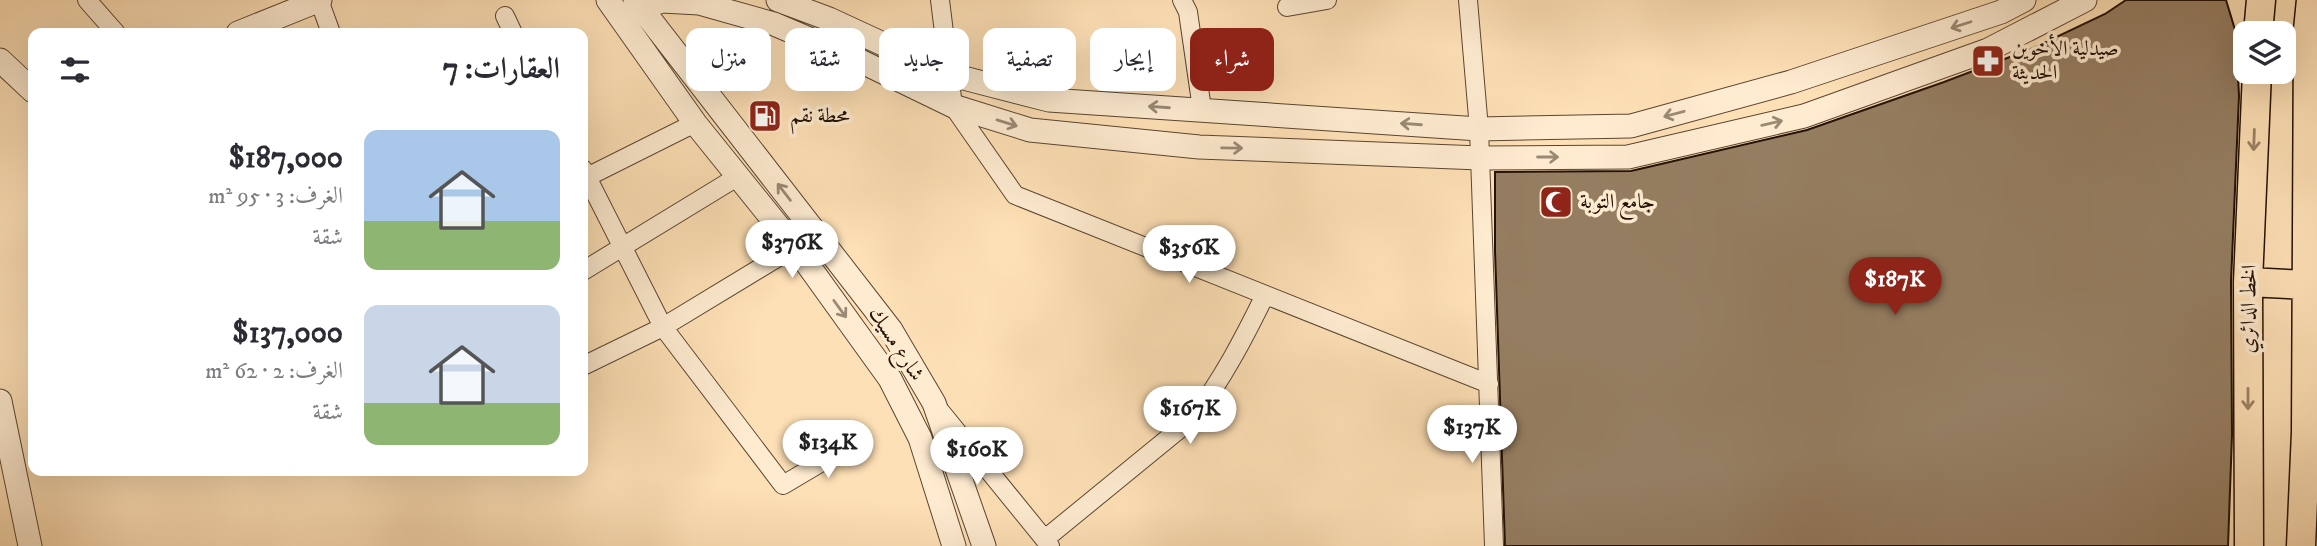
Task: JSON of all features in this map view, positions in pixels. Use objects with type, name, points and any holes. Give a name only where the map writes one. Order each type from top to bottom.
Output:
[{"type":"main road","points":[[2301,546],[2311,441],[2306,285],[2308,30],[2311,0]]},
{"type":"main road","name":"الخط الدائري","points":[[2249,546],[2248,282],[2256,84]]},
{"type":"main road","points":[[2248,282],[2306,285]]},
{"type":"street","points":[[87,0],[112,28]]},
{"type":"street","points":[[250,28],[319,0],[329,28]]},
{"type":"street","name":"شارع مسيك","points":[[608,0],[633,9],[891,330],[934,404],[984,546]]},
{"type":"street","points":[[778,0],[879,42]]},
{"type":"street","points":[[940,0],[943,28]]},
{"type":"street","points":[[1182,0],[1188,12],[1202,109]]},
{"type":"street","points":[[1287,7],[1327,0]]},
{"type":"street","points":[[1468,0],[1479,129],[1494,546]]},
{"type":"street","points":[[969,79],[1049,100],[1479,129],[1631,126],[1791,82],[2001,12],[2024,0]]},
{"type":"street","points":[[633,9],[662,1],[698,3],[774,24],[854,58],[953,106],[1030,130],[1199,147],[1480,158],[1628,157],[1804,116],[1988,50],[2085,0]]},
{"type":"street","name":"شارع مسيك","points":[[633,9],[695,123],[795,247],[890,379],[920,438],[954,546]]},
{"type":"street","points":[[505,16],[511,28]]},
{"type":"street","points":[[0,60],[28,86]]},
{"type":"street","points":[[951,91],[953,106],[1015,195],[1489,384]]},
{"type":"street","points":[[588,173],[695,123]]},
{"type":"street","points":[[588,268],[737,177]]},
{"type":"street","points":[[588,182],[663,327],[783,485],[854,443]]},
{"type":"street","points":[[588,364],[663,327],[795,247]]},
{"type":"street","points":[[934,404],[1048,543],[1193,418],[1210,397],[1265,295]]},
{"type":"street","points":[[0,401],[30,546]]},
{"type":"street","points":[[0,463],[16,546]]},
{"type":"building","points":[[2126,0],[2226,0],[2233,23],[2233,84],[2238,84],[2239,96],[2231,282],[2232,435],[2228,546],[1505,546],[1495,251],[1495,172],[1631,171],[1807,130],[2031,49],[2105,14]]},
{"type":"place","name":"صيدلية الأخوين الحديثة","points":[[1988,61]]},
{"type":"place","name":"محطة نقم","points":[[765,116]]},
{"type":"place","name":"جامع التوبة","points":[[1556,202]]}]
